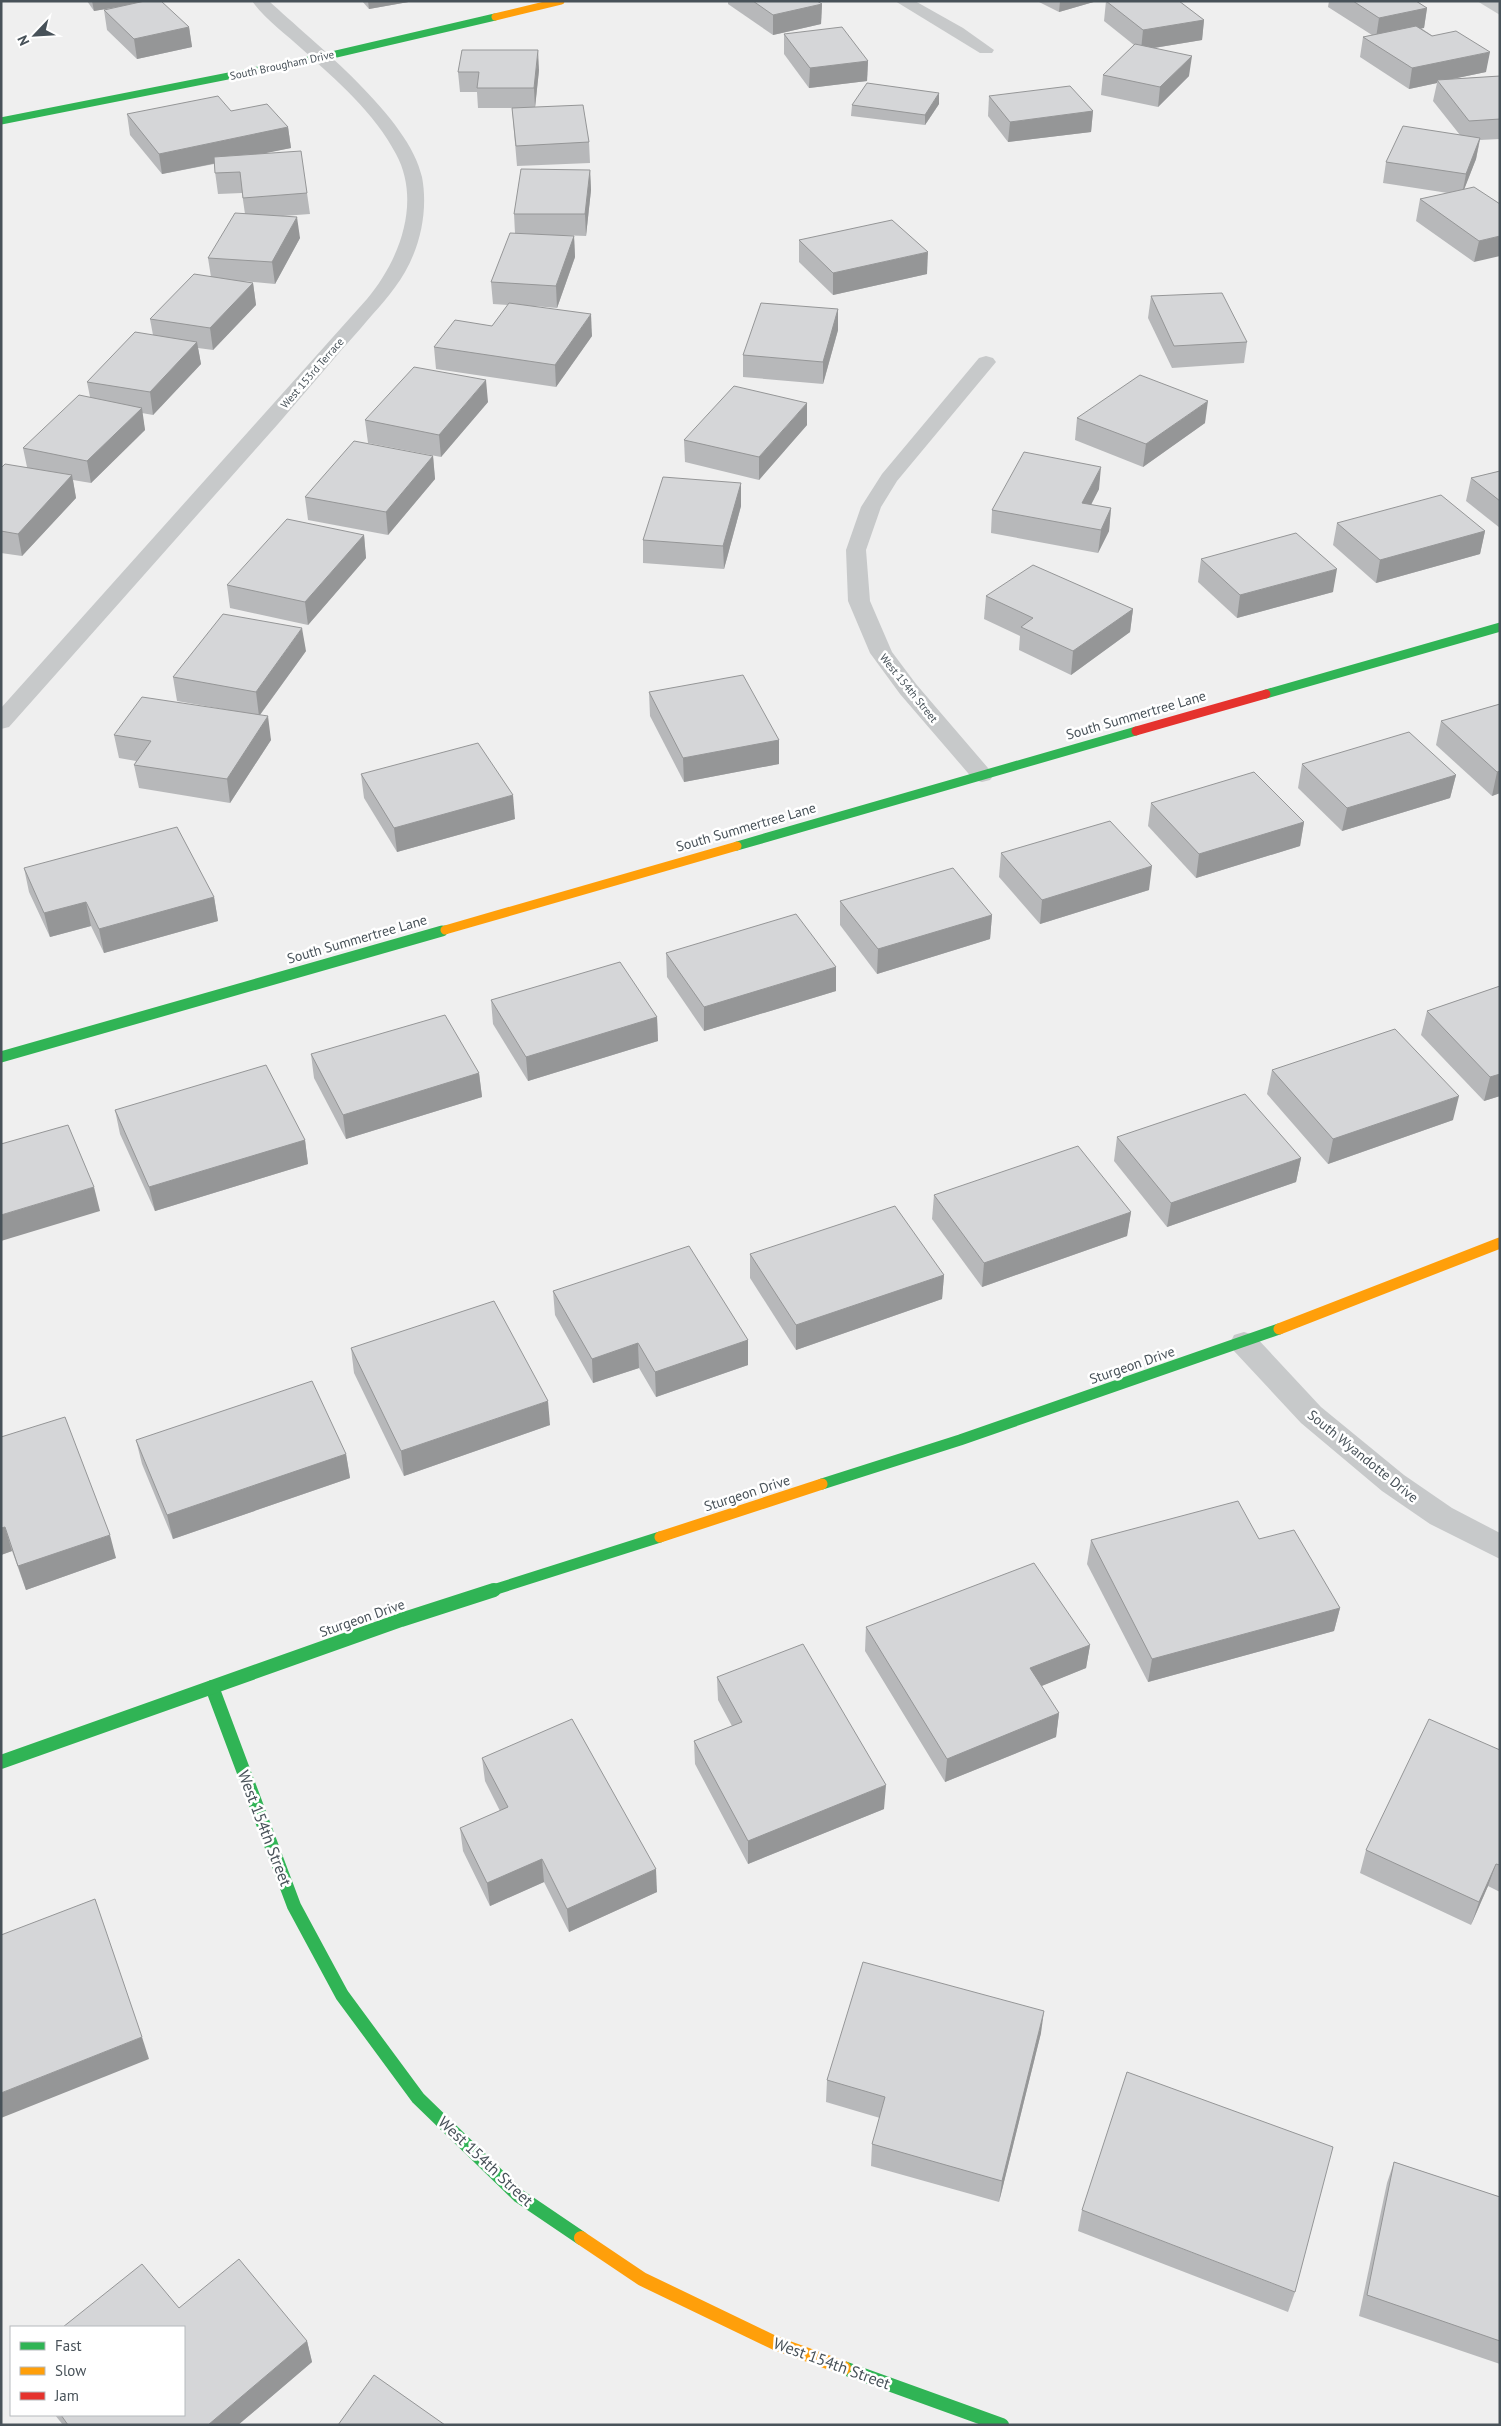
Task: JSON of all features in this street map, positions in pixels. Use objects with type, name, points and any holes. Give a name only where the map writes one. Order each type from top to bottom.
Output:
[{"type":"street","name":"West 153rd Terrace","points":[[1,722],[317,368],[387,286],[401,262],[410,239],[416,212],[413,174],[406,153],[390,129],[371,107],[260,1]]},
{"type":"street","name":"South Brougham Drive","points":[[1,121],[319,58],[561,1]]},
{"type":"street","points":[[904,1],[986,50]]},
{"type":"street","points":[[1485,1],[1500,10]]},
{"type":"street","name":"West 154th Street","points":[[982,775],[908,689],[880,653],[859,601],[856,550],[871,507],[889,478],[986,362]]},
{"type":"street","name":"South Summertree Lane","points":[[1,1057],[1500,627]]},
{"type":"street","name":"Sturgeon Drive","points":[[1,1762],[401,1620],[960,1440],[1244,1343],[1500,1243]]},
{"type":"street","name":"South Wyandotte Drive","points":[[1244,1343],[1311,1415],[1393,1483],[1441,1516],[1500,1547]]},
{"type":"street","name":"West 154th Street","points":[[212,1687],[294,1906],[342,1995],[418,2098],[519,2196],[642,2279],[775,2343],[1002,2425]]},
{"type":"building","points":[[145,1],[161,1],[189,27],[134,39],[104,10]]},
{"type":"building","points":[[753,1],[817,1],[822,4],[773,15]]},
{"type":"building","points":[[1106,1],[1179,1],[1204,20],[1143,30]]},
{"type":"building","points":[[1353,1],[1416,1],[1427,8],[1379,18]]},
{"type":"building","points":[[1416,26],[1432,36],[1456,31],[1490,52],[1412,68],[1363,37]]},
{"type":"building","points":[[842,27],[868,61],[810,68],[784,34]]},
{"type":"building","points":[[1135,44],[1192,56],[1160,87],[1103,75]]},
{"type":"building","points":[[462,50],[538,50],[534,88],[477,88],[479,72],[458,72]]},
{"type":"building","points":[[1500,76],[1500,119],[1469,121],[1437,80]]},
{"type":"building","points":[[867,83],[939,93],[925,115],[852,105]]},
{"type":"building","points":[[1070,86],[1093,111],[1010,122],[989,96]]},
{"type":"building","points":[[218,96],[231,111],[267,104],[288,127],[159,154],[127,114]]},
{"type":"building","points":[[583,105],[589,142],[516,146],[512,108]]},
{"type":"building","points":[[1403,126],[1480,138],[1466,174],[1386,162]]},
{"type":"building","points":[[301,151],[307,193],[243,198],[240,172],[215,173],[214,157]]},
{"type":"building","points":[[521,169],[590,170],[585,214],[514,214]]},
{"type":"building","points":[[1474,187],[1500,204],[1500,236],[1479,241],[1420,199]]},
{"type":"building","points":[[235,213],[297,217],[272,262],[208,258]]},
{"type":"building","points":[[892,220],[928,252],[833,273],[799,240]]},
{"type":"building","points":[[510,233],[574,236],[556,286],[491,282]]},
{"type":"building","points":[[194,274],[253,283],[210,328],[150,319]]},
{"type":"building","points":[[1222,293],[1247,342],[1174,346],[1151,296]]},
{"type":"building","points":[[509,303],[591,314],[555,365],[434,347],[455,320],[492,326]]},
{"type":"building","points":[[761,303],[838,309],[823,362],[743,355]]},
{"type":"building","points":[[135,332],[197,342],[150,392],[87,382]]},
{"type":"building","points":[[414,367],[486,380],[439,435],[365,420]]},
{"type":"building","points":[[1140,375],[1208,401],[1146,444],[1077,418]]},
{"type":"building","points":[[734,386],[807,403],[759,457],[684,440]]},
{"type":"building","points":[[79,395],[142,408],[87,461],[23,448]]},
{"type":"building","points":[[354,441],[433,456],[386,512],[305,497]]},
{"type":"building","points":[[1024,452],[1101,467],[1082,503],[1111,508],[1101,530],[992,510]]},
{"type":"building","points":[[5,464],[72,475],[18,534],[1,531],[1,468]]},
{"type":"building","points":[[1500,471],[1500,501],[1471,478]]},
{"type":"building","points":[[663,477],[741,483],[723,546],[643,540]]},
{"type":"building","points":[[1441,495],[1485,531],[1380,560],[1337,523]]},
{"type":"building","points":[[287,519],[364,535],[305,602],[227,585]]},
{"type":"building","points":[[1296,533],[1337,569],[1240,595],[1201,559]]},
{"type":"building","points":[[1033,565],[1133,609],[1073,651],[1021,627],[1033,618],[986,596]]},
{"type":"building","points":[[223,614],[302,628],[256,692],[173,677]]},
{"type":"building","points":[[743,675],[779,740],[683,758],[649,692]]},
{"type":"building","points":[[142,697],[268,716],[227,779],[134,765],[151,741],[114,735]]},
{"type":"building","points":[[1500,704],[1500,771],[1497,772],[1441,721]]},
{"type":"building","points":[[1409,732],[1456,775],[1347,808],[1302,764]]},
{"type":"building","points":[[478,743],[513,795],[394,828],[361,774]]},
{"type":"building","points":[[1254,772],[1304,822],[1199,854],[1151,803]]},
{"type":"building","points":[[1110,821],[1152,866],[1042,900],[1001,853]]},
{"type":"building","points":[[177,827],[214,897],[99,929],[86,902],[44,913],[24,868]]},
{"type":"building","points":[[953,868],[992,915],[878,949],[840,901]]},
{"type":"building","points":[[796,914],[836,967],[704,1007],[666,953]]},
{"type":"building","points":[[620,962],[657,1017],[526,1057],[491,1000]]},
{"type":"building","points":[[1500,986],[1500,1074],[1490,1077],[1427,1011]]},
{"type":"building","points":[[445,1015],[479,1073],[343,1115],[311,1054]]},
{"type":"building","points":[[1395,1029],[1459,1096],[1333,1139],[1272,1070]]},
{"type":"building","points":[[266,1065],[305,1140],[149,1187],[115,1110]]},
{"type":"building","points":[[1245,1094],[1301,1158],[1171,1203],[1117,1137]]},
{"type":"building","points":[[68,1125],[94,1187],[1,1215],[1,1144]]},
{"type":"building","points":[[1078,1146],[1131,1212],[984,1263],[934,1195]]},
{"type":"building","points":[[895,1206],[944,1275],[796,1325],[750,1254]]},
{"type":"building","points":[[689,1246],[748,1340],[655,1372],[638,1343],[592,1359],[553,1291]]},
{"type":"building","points":[[494,1301],[548,1401],[401,1451],[351,1348]]},
{"type":"building","points":[[312,1381],[346,1454],[167,1515],[136,1440]]},
{"type":"building","points":[[65,1417],[110,1535],[18,1566],[5,1527],[1,1528],[1,1437]]},
{"type":"building","points":[[1238,1501],[1259,1539],[1294,1530],[1340,1608],[1152,1659],[1091,1540]]},
{"type":"building","points":[[1034,1563],[1090,1645],[1030,1668],[1059,1713],[947,1759],[866,1627]]},
{"type":"building","points":[[803,1644],[886,1785],[748,1841],[694,1741],[742,1722],[717,1677]]},
{"type":"building","points":[[572,1719],[656,1869],[567,1909],[542,1859],[487,1883],[460,1828],[508,1807],[482,1758]]},
{"type":"building","points":[[1429,1719],[1500,1750],[1500,1865],[1496,1864],[1479,1902],[1366,1850]]},
{"type":"building","points":[[95,1899],[142,2037],[1,2093],[1,1935]]},
{"type":"building","points":[[863,1962],[1044,2011],[1002,2181],[872,2144],[885,2097],[827,2080]]},
{"type":"building","points":[[1127,2072],[1333,2147],[1295,2292],[1082,2210]]},
{"type":"building","points":[[1394,2162],[1500,2197],[1500,2341],[1367,2295]]},
{"type":"building","points":[[239,2259],[307,2341],[208,2425],[68,2425],[62,2416],[185,2416],[185,2326],[64,2326],[142,2264],[179,2308]]},
{"type":"building","points":[[374,2375],[445,2425],[338,2425]]},
{"type":"traffic: fast","points":[[1,121],[319,58],[495,17]]},
{"type":"traffic: fast","points":[[1266,694],[1500,627]]},
{"type":"traffic: fast","points":[[737,846],[1136,731]]},
{"type":"traffic: fast","points":[[1,1057],[445,930]]},
{"type":"traffic: fast","points":[[822,1484],[960,1440],[1279,1329]]},
{"type":"traffic: fast","points":[[1,1762],[401,1620],[660,1537]]},
{"type":"traffic: fast","points":[[212,1687],[294,1906],[342,1995],[418,2098],[519,2196],[581,2238]]},
{"type":"traffic: fast","points":[[844,2368],[1002,2425]]},
{"type":"traffic: slow","points":[[495,17],[561,1]]},
{"type":"traffic: slow","points":[[445,930],[737,846]]},
{"type":"traffic: slow","points":[[1279,1329],[1500,1243]]},
{"type":"traffic: slow","points":[[660,1537],[822,1484]]},
{"type":"traffic: slow","points":[[581,2238],[642,2279],[775,2343],[844,2368]]},
{"type":"traffic: jam","points":[[1136,731],[1266,694]]}]
